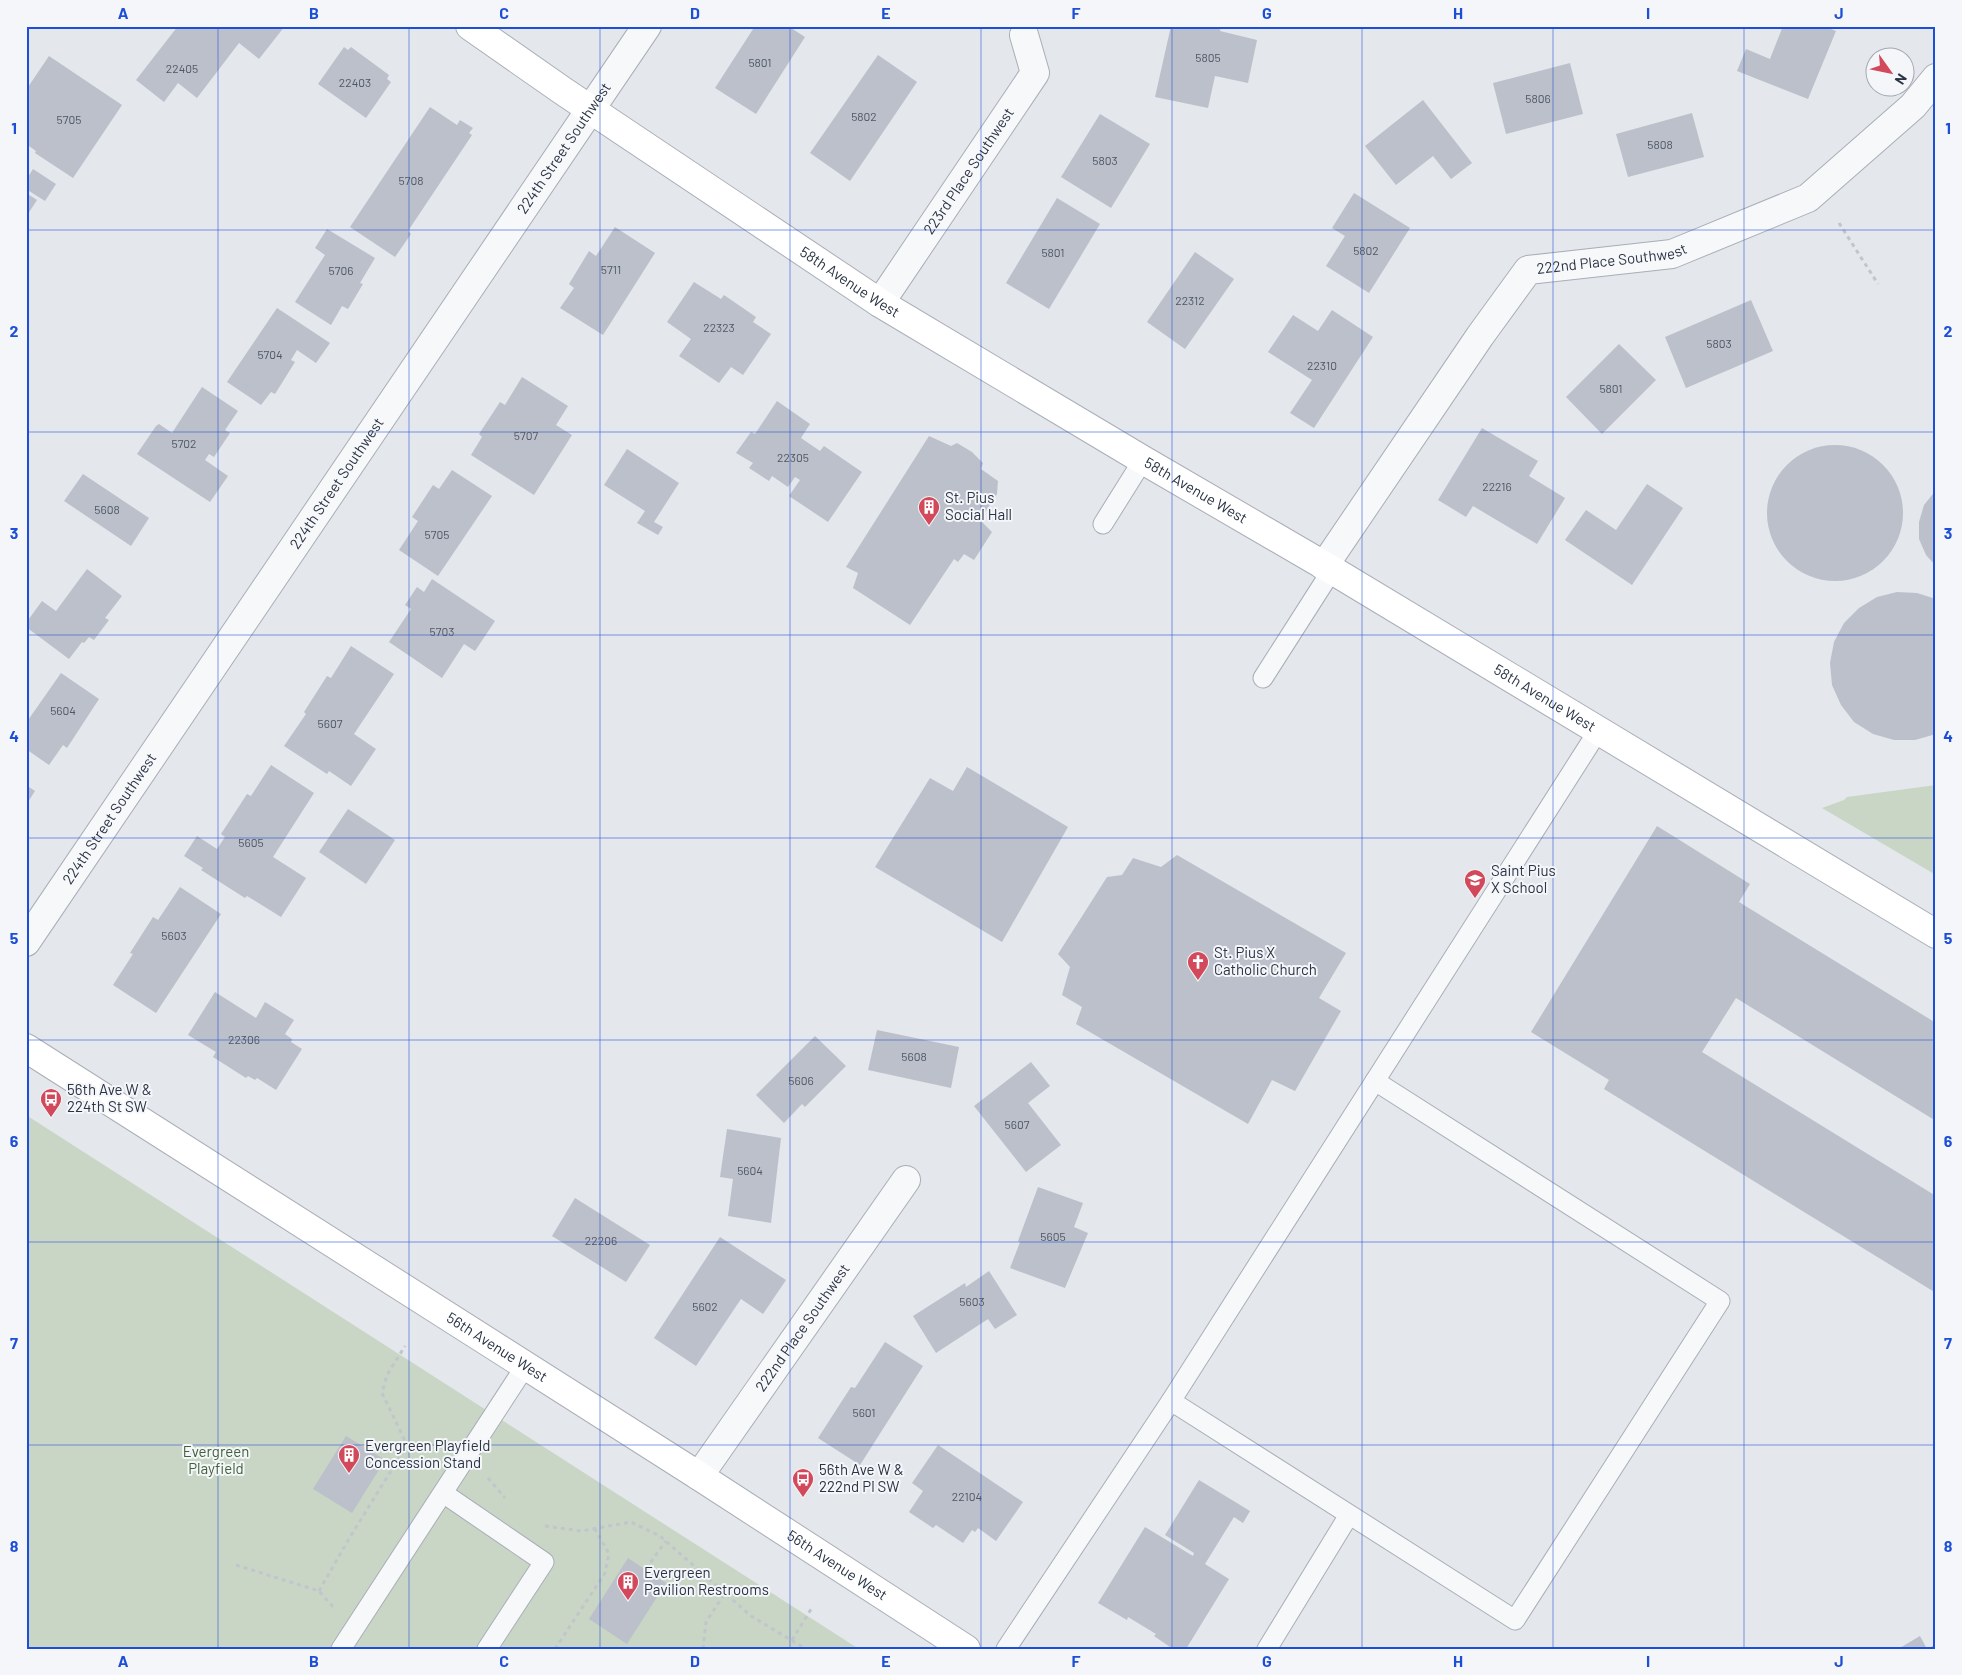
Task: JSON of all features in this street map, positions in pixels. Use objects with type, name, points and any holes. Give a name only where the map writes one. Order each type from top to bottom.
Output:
[{"type":"street","name":"58th Avenue West","points":[[470,26],[591,110],[880,303],[1328,568],[1936,934]]},
{"type":"street","name":"224th Street Southwest","points":[[26,942],[647,26]]},
{"type":"street","name":"223rd Place Southwest","points":[[880,303],[1035,73],[1024,35]]},
{"type":"street","name":"222nd Place Southwest","points":[[1328,568],[1480,336],[1528,270],[1672,254],[1808,198],[1913,106],[1936,78]]},
{"type":"street","name":"56th Avenue West","points":[[26,1048],[526,1365],[966,1649]]},
{"type":"street","name":"222nd Place Southwest","points":[[699,1476],[906,1180]]},
{"type":"lane","points":[[1103,524],[1143,460]]},
{"type":"lane","points":[[1263,678],[1328,568]]},
{"type":"lane","points":[[1006,1649],[1171,1401],[1598,731]]},
{"type":"lane","points":[[1171,1401],[1515,1620],[1720,1301],[1375,1081]]},
{"type":"lane","points":[[341,1649],[526,1365]]},
{"type":"lane","points":[[443,1493],[544,1562],[487,1649]]},
{"type":"lane","points":[[1267,1649],[1350,1515]]},
{"type":"path","points":[[1839,223],[1878,284]]},
{"type":"path","points":[[319,1591],[407,1445],[382,1394],[387,1375],[405,1346]]},
{"type":"path","points":[[468,1455],[507,1501]]},
{"type":"path","points":[[538,1521],[546,1526],[581,1531],[631,1522],[660,1536],[751,1616],[806,1649]]},
{"type":"path","points":[[554,1649],[605,1572],[609,1554],[595,1529]]},
{"type":"path","points":[[646,1569],[666,1541]]},
{"type":"path","points":[[236,1565],[319,1591],[335,1610]]},
{"type":"path","points":[[703,1649],[706,1622],[726,1593]]},
{"type":"path","points":[[792,1640],[813,1606]]},
{"type":"green space","points":[[1936,785],[1936,875],[1822,808],[1844,800],[1847,797]]},
{"type":"green space","name":"Evergreen Playfield","points":[[26,1115],[859,1649],[26,1649]]},
{"type":"building","points":[[178,26],[285,26],[259,59],[239,43],[197,98],[178,83],[164,102],[136,80]]},
{"type":"building","points":[[755,26],[788,26],[805,37],[756,114],[715,88]]},
{"type":"building","points":[[1171,26],[1221,26],[1220,31],[1257,40],[1248,83],[1215,76],[1208,108],[1155,97]]},
{"type":"building","points":[[1783,26],[1823,26],[1836,31],[1808,99],[1737,71],[1746,49],[1770,59]]},
{"type":"building","points":[[344,47],[348,50],[351,47],[389,75],[387,79],[391,82],[366,118],[318,84]]},
{"type":"building","points":[[878,55],[917,82],[850,181],[810,153]]},
{"type":"building","points":[[49,56],[122,105],[73,178],[35,153],[36,151],[26,144],[26,90]]},
{"type":"building","points":[[1570,63],[1583,114],[1506,134],[1493,83]]},
{"type":"building","points":[[1423,100],[1472,163],[1451,179],[1433,156],[1396,185],[1365,146]]},
{"type":"building","points":[[430,107],[457,125],[460,120],[473,128],[469,133],[472,135],[408,231],[411,234],[395,257],[350,227]]},
{"type":"building","points":[[1692,113],[1704,157],[1628,177],[1616,134]]},
{"type":"building","points":[[1100,114],[1150,144],[1111,208],[1061,177]]},
{"type":"building","points":[[33,169],[56,184],[45,201],[26,189],[26,176],[28,177]]},
{"type":"building","points":[[26,193],[37,200],[26,217]]},
{"type":"building","points":[[1354,193],[1410,228],[1369,293],[1326,266],[1345,236],[1332,228]]},
{"type":"building","points":[[1057,198],[1100,224],[1049,309],[1006,283]]},
{"type":"building","points":[[615,227],[655,253],[603,335],[560,308],[574,288],[569,284],[589,251],[596,256]]},
{"type":"building","points":[[327,229],[375,258],[360,283],[363,284],[348,309],[342,306],[331,325],[295,302],[325,255],[315,248]]},
{"type":"building","points":[[1195,252],[1234,279],[1185,349],[1147,322]]},
{"type":"building","points":[[694,282],[721,299],[724,295],[756,317],[753,322],[771,334],[743,375],[731,367],[719,383],[679,356],[691,339],[667,322]]},
{"type":"building","points":[[1751,300],[1773,351],[1686,388],[1665,337]]},
{"type":"building","points":[[277,308],[330,343],[316,363],[297,350],[291,360],[295,362],[275,394],[271,392],[261,405],[227,382]]},
{"type":"building","points":[[1332,310],[1373,337],[1314,428],[1290,413],[1312,380],[1268,352],[1293,315],[1318,331]]},
{"type":"building","points":[[1619,344],[1656,380],[1602,434],[1566,397]]},
{"type":"building","points":[[522,377],[568,406],[556,425],[572,435],[534,495],[471,455],[482,437],[479,434],[500,402],[505,405]]},
{"type":"building","points":[[202,387],[238,411],[225,430],[230,433],[214,457],[209,454],[205,460],[228,476],[210,502],[137,454],[159,424],[172,433]]},
{"type":"building","points":[[777,401],[810,424],[801,438],[820,451],[824,446],[862,472],[828,522],[789,496],[800,480],[795,477],[788,487],[772,476],[769,481],[749,468],[753,463],[736,453],[751,432],[755,434]]},
{"type":"building","points":[[1482,428],[1538,461],[1529,476],[1565,498],[1537,544],[1473,506],[1466,517],[1438,500]]},
{"type":"building","name":"St. Pius Social Hall","points":[[929,436],[951,446],[957,443],[972,452],[983,463],[981,469],[998,481],[997,494],[980,520],[992,532],[974,560],[964,554],[958,562],[954,559],[910,625],[853,588],[858,573],[846,567]]},
{"type":"building","points":[[1835,445],[1861,450],[1883,465],[1898,487],[1903,513],[1898,539],[1883,561],[1861,576],[1835,581],[1809,576],[1787,561],[1772,539],[1767,513],[1772,487],[1787,465],[1809,450]]},
{"type":"building","points":[[627,449],[679,483],[654,522],[663,527],[658,535],[637,523],[645,511],[604,485]]},
{"type":"building","points":[[452,470],[492,496],[438,576],[399,550],[418,521],[412,517],[433,485],[439,489]]},
{"type":"building","points":[[83,474],[149,518],[131,546],[64,501]]},
{"type":"building","points":[[1647,484],[1683,508],[1632,585],[1565,540],[1586,510],[1616,530]]},
{"type":"building","points":[[1936,490],[1936,566],[1926,555],[1919,539],[1919,522],[1924,505]]},
{"type":"building","points":[[87,569],[122,596],[105,618],[109,620],[94,640],[89,637],[84,643],[82,642],[69,659],[26,627],[26,623],[42,601],[56,611]]},
{"type":"building","points":[[432,579],[495,621],[475,651],[464,644],[442,678],[389,642],[411,609],[405,605],[417,587],[424,592]]},
{"type":"building","points":[[1897,592],[1917,593],[1936,599],[1936,734],[1915,740],[1894,740],[1873,734],[1854,722],[1841,705],[1832,685],[1830,663],[1834,642],[1844,623],[1859,608],[1877,597]]},
{"type":"building","points":[[351,646],[394,674],[354,734],[376,749],[351,786],[329,771],[327,774],[284,746],[306,714],[304,712],[327,676],[331,678]]},
{"type":"building","points":[[61,673],[99,699],[67,748],[63,745],[49,765],[26,749],[26,723]]},
{"type":"building","points":[[271,765],[314,793],[273,857],[306,878],[281,917],[247,896],[245,898],[201,870],[203,868],[184,856],[197,836],[217,849],[225,837],[221,834],[247,794],[251,796]]},
{"type":"building","points":[[967,767],[1068,827],[1002,942],[875,867],[930,778],[953,791]]},
{"type":"building","points":[[26,785],[35,791],[26,805]]},
{"type":"building","points":[[348,809],[395,840],[366,884],[319,852]]},
{"type":"building","points":[[1657,826],[1750,884],[1739,902],[1936,1023],[1936,1121],[1736,998],[1702,1052],[1936,1196],[1936,1293],[1604,1089],[1609,1080],[1531,1032]]},
{"type":"building","name":"St. Pius X Catholic Church","points":[[1177,855],[1346,953],[1319,998],[1341,1011],[1295,1091],[1272,1080],[1248,1124],[1076,1024],[1082,1007],[1062,995],[1070,967],[1058,954],[1107,877],[1122,875],[1133,858],[1161,867]]},
{"type":"building","points":[[180,887],[221,914],[156,1013],[113,985],[133,954],[130,953],[153,917],[158,920]]},
{"type":"building","points":[[215,992],[256,1018],[265,1002],[294,1020],[285,1034],[292,1039],[291,1042],[302,1049],[276,1090],[257,1078],[255,1080],[248,1076],[246,1078],[213,1057],[216,1052],[188,1035]]},
{"type":"building","points":[[877,1030],[959,1047],[951,1088],[868,1070]]},
{"type":"building","points":[[815,1036],[846,1066],[805,1107],[802,1104],[784,1123],[756,1095]]},
{"type":"building","points":[[1031,1062],[1050,1086],[1028,1103],[1061,1145],[1026,1172],[974,1106]]},
{"type":"building","points":[[727,1129],[781,1138],[771,1223],[728,1216],[733,1179],[720,1177]]},
{"type":"building","points":[[1038,1187],[1083,1203],[1074,1227],[1088,1233],[1065,1288],[1010,1268]]},
{"type":"building","points":[[575,1198],[650,1245],[626,1282],[552,1236]]},
{"type":"building","points":[[720,1237],[786,1280],[763,1314],[741,1299],[696,1366],[654,1338]]},
{"type":"building","points":[[989,1271],[1017,1315],[995,1329],[988,1319],[936,1353],[913,1316],[965,1283],[966,1287]]},
{"type":"building","points":[[885,1342],[923,1366],[860,1465],[818,1438],[851,1387],[855,1388]]},
{"type":"building","name":"Evergreen Playfield Concession Stand","points":[[346,1436],[385,1460],[352,1513],[313,1489]]},
{"type":"building","points":[[938,1445],[1023,1502],[996,1541],[978,1528],[975,1532],[972,1530],[963,1543],[936,1525],[933,1528],[909,1512],[923,1491],[912,1483]]},
{"type":"building","points":[[1199,1480],[1250,1511],[1243,1523],[1234,1517],[1205,1564],[1229,1579],[1186,1649],[1173,1649],[1154,1636],[1156,1634],[1128,1617],[1127,1620],[1098,1603],[1145,1527],[1193,1556],[1194,1553],[1165,1535]]},
{"type":"building","name":"Evergreen Pavilion Restrooms","points":[[628,1558],[666,1583],[627,1644],[589,1619]]},
{"type":"building","points":[[1920,1636],[1927,1649],[1898,1649]]},
{"type":"building","points":[[1936,1644],[1936,1649],[1927,1649]]},
{"type":"place","name":"St. Pius Social Hall","points":[[929,526]]},
{"type":"place","name":"Saint Pius X School","points":[[1475,899]]},
{"type":"place","name":"St. Pius X Catholic Church","points":[[1198,981]]},
{"type":"place","name":"56th Ave W & 224th St SW","points":[[51,1118]]},
{"type":"place","name":"Evergreen Playfield Concession Stand","points":[[349,1474]]},
{"type":"place","name":"56th Ave W & 222nd Pl SW","points":[[803,1498]]},
{"type":"place","name":"Evergreen Pavilion Restrooms","points":[[628,1601]]}]
